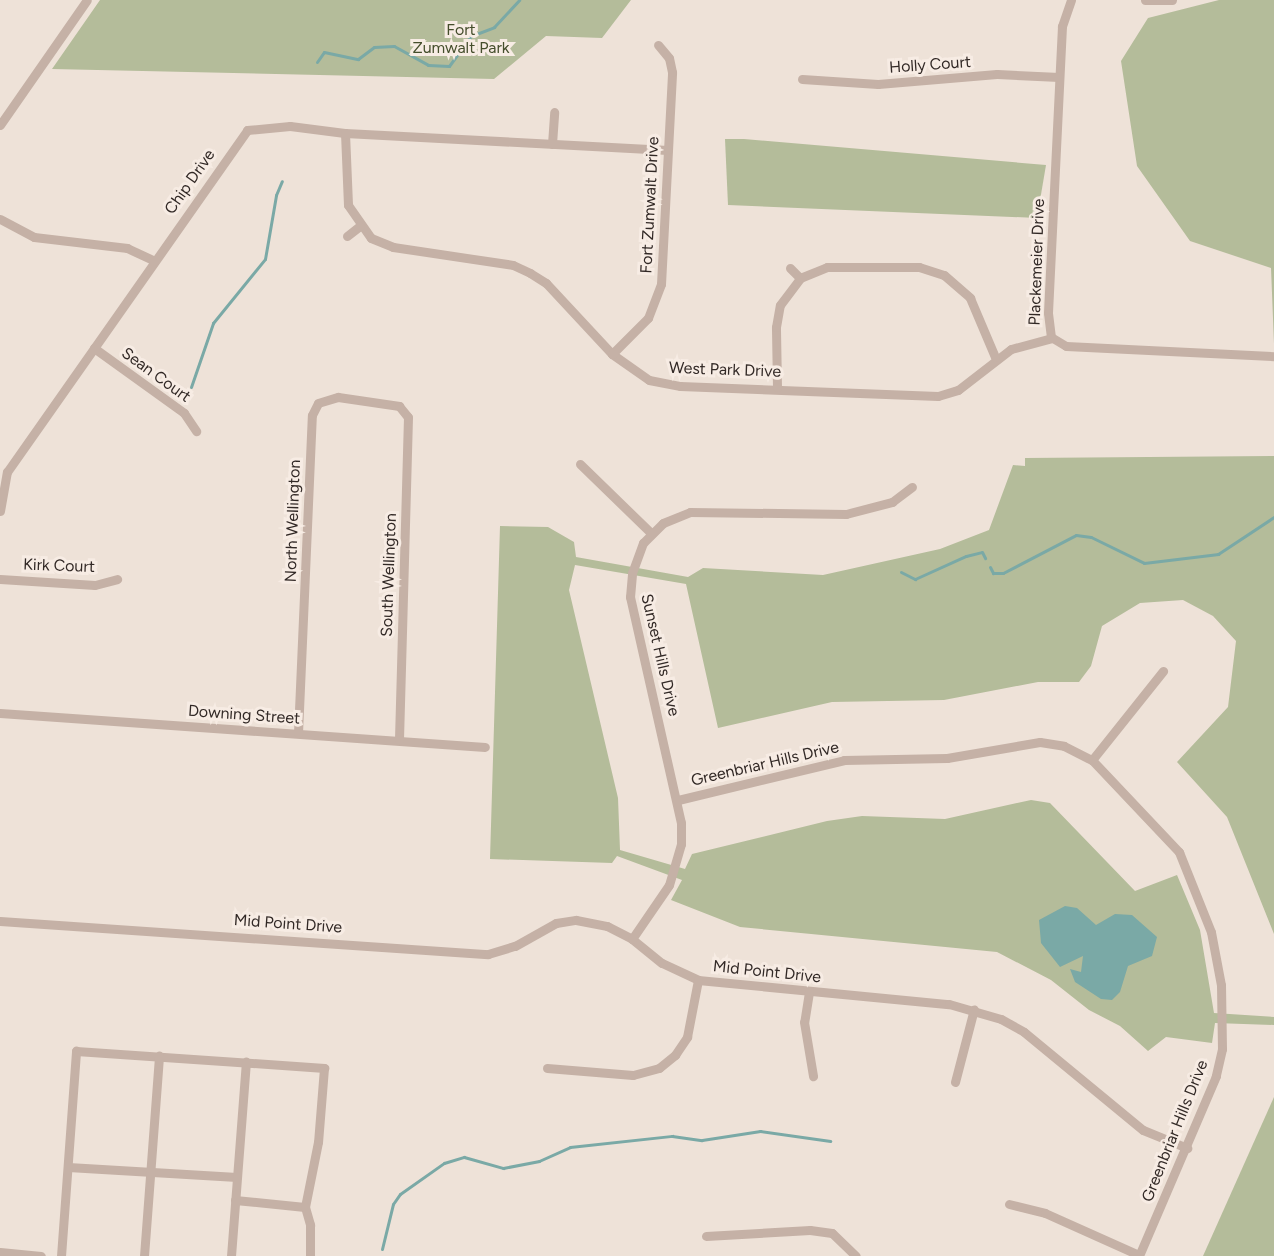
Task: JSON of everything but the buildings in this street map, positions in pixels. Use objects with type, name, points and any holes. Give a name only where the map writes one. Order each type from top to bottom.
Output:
[{"type":"street","points":[[0,125],[87,0]]},
{"type":"street","name":"Plackemeier Drive","points":[[1071,0],[1063,15],[1059,77],[1048,313],[1052,338],[1066,346],[1274,356]]},
{"type":"street","points":[[1145,0],[1172,0]]},
{"type":"street","name":"Fort Zumwalt Drive","points":[[612,354],[645,322],[660,291],[672,72],[669,58],[658,45]]},
{"type":"street","name":"Holly Court","points":[[802,79],[878,84],[997,74],[1059,77]]},
{"type":"street","points":[[552,144],[554,112]]},
{"type":"street","name":"Chip Drive","points":[[0,511],[7,471],[153,260],[247,130],[282,126],[345,133],[668,150]]},
{"type":"street","points":[[345,133],[345,190],[360,226],[346,236]]},
{"type":"street","points":[[0,219],[34,237],[127,248],[153,260]]},
{"type":"street","name":"West Park Drive","points":[[360,226],[371,238],[393,247],[513,266],[530,273],[546,283],[612,354],[640,376],[660,383],[938,396],[967,384],[995,357],[1011,349],[1052,338]]},
{"type":"street","points":[[777,387],[778,311],[785,294],[800,278],[831,267],[919,267],[934,270],[955,282],[970,298],[995,357]]},
{"type":"street","points":[[790,268],[800,278]]},
{"type":"street","name":"Sean Court","points":[[94,348],[184,413],[196,431]]},
{"type":"street","name":"North Wellington","points":[[298,733],[312,415],[318,403],[338,397],[399,406],[406,411]]},
{"type":"street","name":"South Wellington","points":[[399,740],[406,411]]},
{"type":"street","points":[[580,464],[651,533],[690,512],[846,514],[892,502],[912,487]]},
{"type":"street","name":"Sunset Hills Drive","points":[[632,939],[662,897],[674,871],[681,844],[678,800],[630,597],[637,554],[651,533]]},
{"type":"street","name":"Kirk Court","points":[[0,579],[95,585],[117,579]]},
{"type":"street","points":[[1092,760],[1163,671]]},
{"type":"street","name":"Downing Street","points":[[0,713],[485,747]]},
{"type":"street","name":"Greenbriar Hills Drive","points":[[678,800],[844,760],[947,758],[1040,742],[1064,746],[1092,760],[1179,852],[1216,950],[1221,985],[1222,1049],[1216,1077],[1187,1149],[1139,1255]]},
{"type":"street","name":"Mid Point Drive","points":[[0,921],[488,954],[515,946],[556,922],[576,920],[607,926],[632,939],[662,963],[698,980],[974,1009],[1024,1032],[1143,1130],[1187,1149]]},
{"type":"street","points":[[547,1068],[633,1075],[659,1068],[675,1055],[687,1037],[698,980]]},
{"type":"street","points":[[808,992],[804,1022],[813,1076]]},
{"type":"street","points":[[955,1082],[974,1009]]},
{"type":"street","points":[[61,1256],[76,1051],[324,1068],[318,1143],[305,1206],[310,1225],[310,1256]]},
{"type":"street","points":[[144,1256],[159,1056]]},
{"type":"street","points":[[231,1256],[246,1062]]},
{"type":"street","points":[[68,1167],[237,1178]]},
{"type":"street","points":[[235,1200],[305,1206]]},
{"type":"street","points":[[1009,1204],[1045,1213],[1139,1255]]},
{"type":"street","points":[[706,1236],[810,1230],[832,1233],[856,1256]]},
{"type":"street","points":[[0,1252],[41,1256]]},
{"type":"green space","name":"Fort Zumwalt Park","points":[[100,0],[631,0],[602,38],[546,36],[494,79],[52,69]]},
{"type":"green space","points":[[1219,0],[1274,0],[1274,344],[1271,268],[1190,241],[1137,166],[1121,61],[1148,18]]},
{"type":"green space","points":[[725,139],[1046,165],[1037,218],[728,205]]},
{"type":"green space","points":[[1274,456],[1274,934],[1227,817],[1177,762],[1228,707],[1236,641],[1213,616],[1183,600],[1140,603],[1102,626],[1091,666],[1079,682],[1038,682],[944,700],[832,702],[718,728],[686,584],[575,565],[569,590],[618,798],[620,850],[685,869],[692,854],[827,821],[862,816],[945,819],[1031,800],[1050,803],[1135,891],[1177,875],[1200,930],[1214,1013],[1274,1017],[1274,1025],[1215,1023],[1212,1043],[1166,1037],[1148,1051],[1120,1026],[1089,1010],[1051,980],[997,952],[740,927],[671,900],[682,880],[617,856],[612,863],[490,859],[500,526],[548,527],[574,542],[576,557],[688,577],[703,568],[823,575],[940,549],[989,530],[1013,465],[1025,466],[1025,458]]},
{"type":"green space","points":[[1274,1097],[1274,1256],[1203,1256]]},
{"type":"water","points":[[1065,906],[1077,908],[1096,925],[1115,914],[1132,915],[1157,937],[1152,956],[1128,966],[1120,992],[1112,1000],[1101,999],[1075,982],[1070,969],[1081,972],[1083,956],[1060,967],[1041,943],[1039,920]]},
{"type":"waterway","points":[[317,62],[324,52],[358,59],[374,47],[394,46],[428,65],[449,66],[471,36],[494,27],[519,0]]},
{"type":"waterway","points":[[191,387],[213,323],[265,259],[276,195],[282,181]]},
{"type":"waterway","points":[[990,567],[993,573],[1003,573],[1076,535],[1091,537],[1144,563],[1218,554],[1274,517]]},
{"type":"waterway","points":[[901,572],[915,579],[966,556],[982,552],[985,558]]},
{"type":"waterway","points":[[382,1249],[393,1204],[400,1194],[444,1163],[464,1157],[503,1168],[539,1161],[570,1147],[672,1136],[702,1140],[760,1131],[830,1141]]}]
